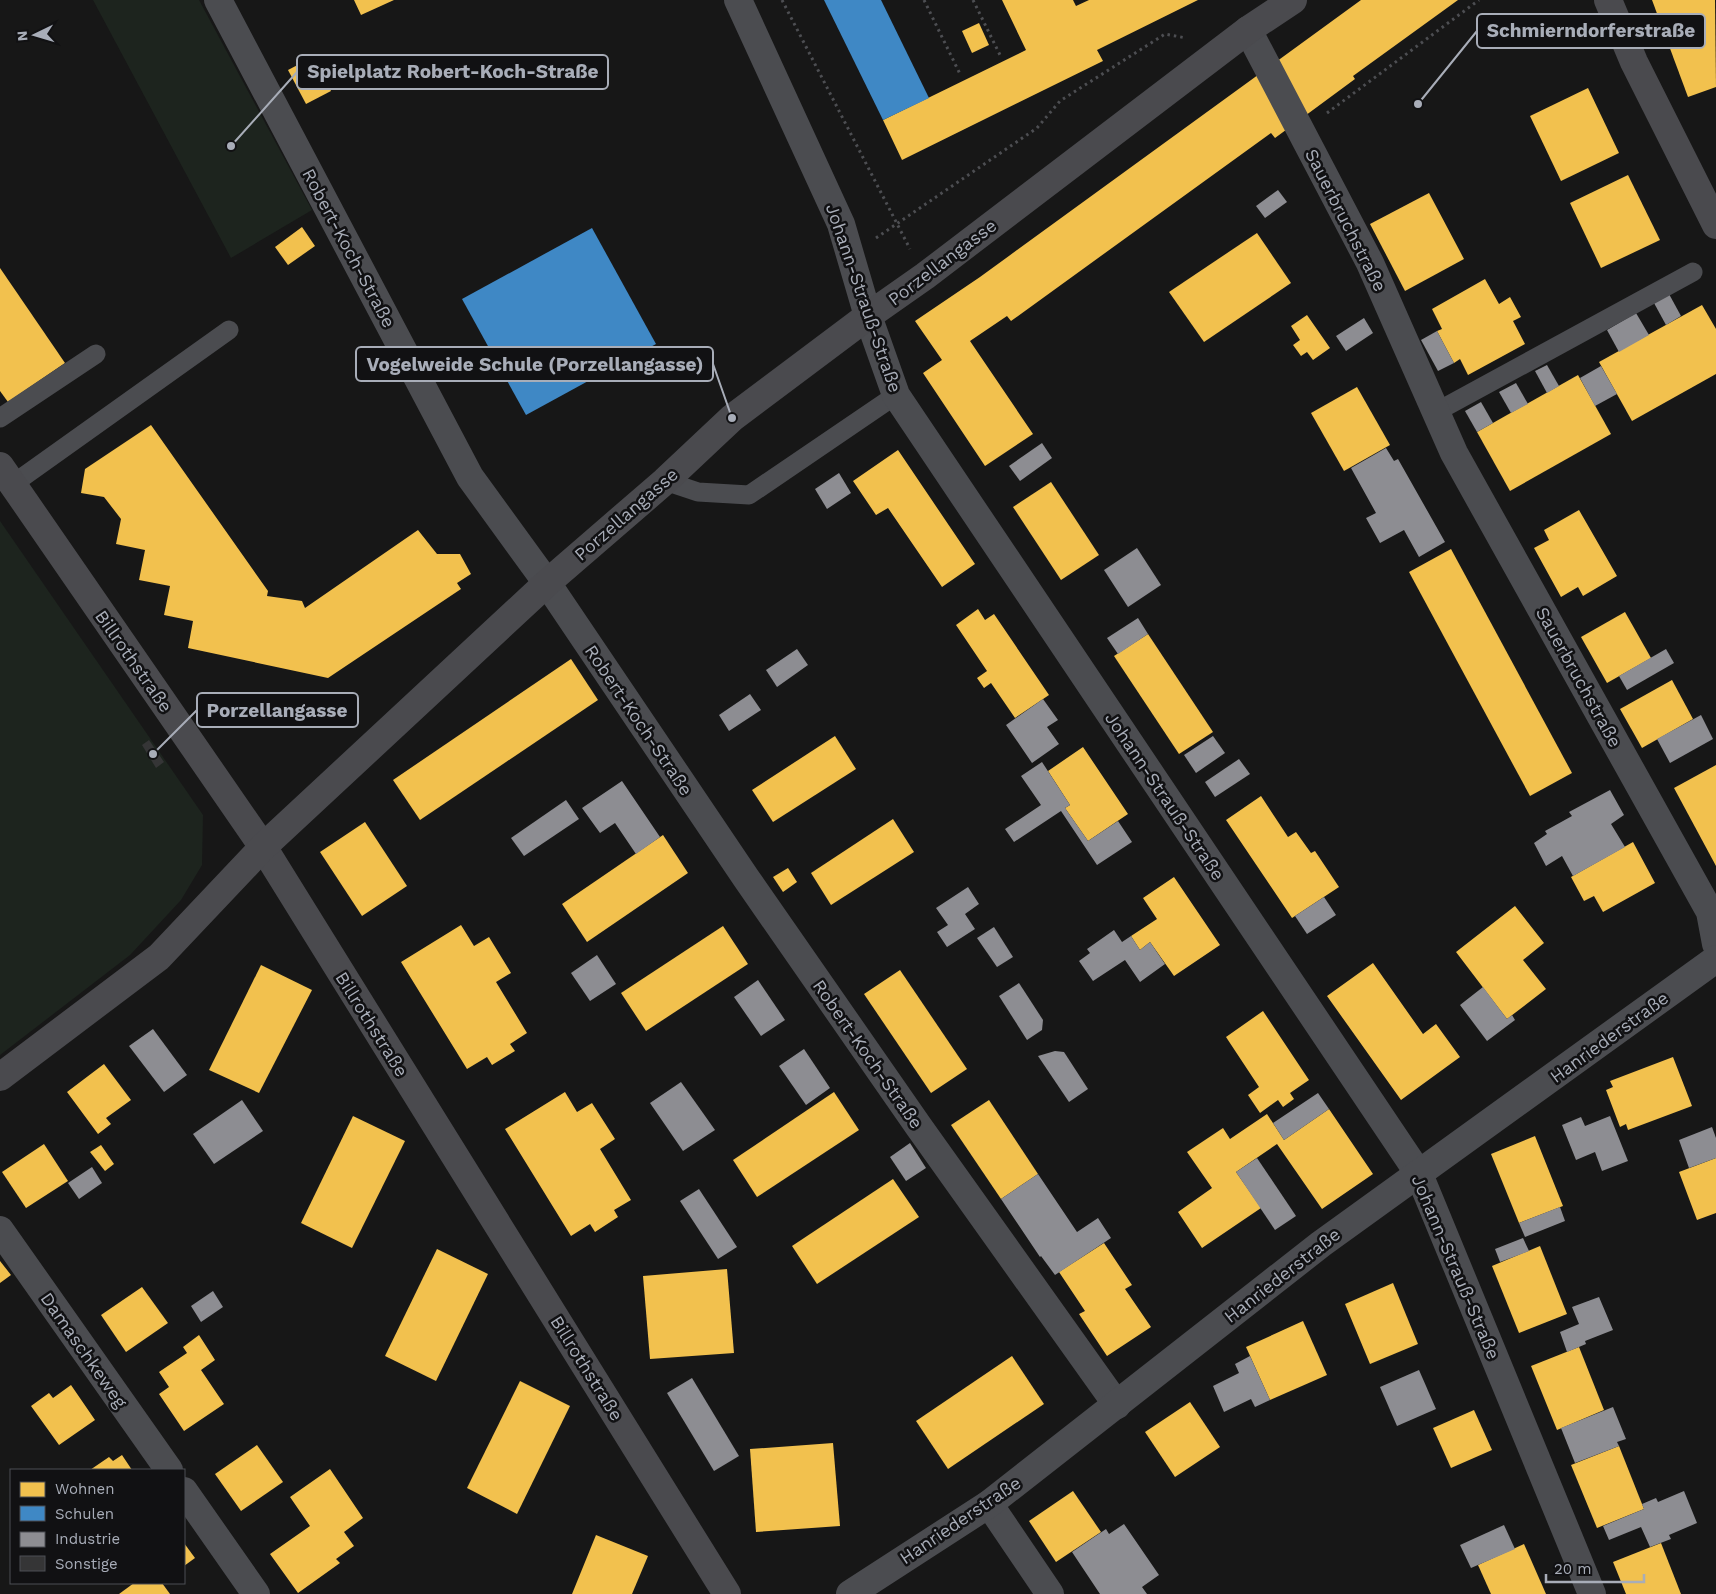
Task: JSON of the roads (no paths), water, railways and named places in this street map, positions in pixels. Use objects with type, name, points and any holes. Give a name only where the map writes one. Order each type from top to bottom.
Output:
[{"type":"street","name":"Robert-Koch-Straße","points":[[218,0],[470,477],[547,583],[746,878],[1117,1405]]},
{"type":"street","name":"Johann-Strauß-Straße","points":[[738,0],[841,224],[868,316],[896,395],[1419,1174],[1592,1594]]},
{"type":"street","name":"Porzellangasse","points":[[0,1077],[159,957],[263,847],[547,583],[665,481],[732,418],[868,316],[925,276],[1248,30],[1293,0]]},
{"type":"street","points":[[1608,0],[1634,62],[1716,225]]},
{"type":"street","name":"Sauerbruchstraße","points":[[1248,30],[1370,263],[1454,453],[1710,912],[1716,944]]},
{"type":"street","name":"Billrothstraße","points":[[6,475],[263,847],[727,1594]]},
{"type":"street","name":"Hanriederstraße","points":[[850,1594],[989,1504],[1321,1244],[1716,959]]},
{"type":"street","name":"Damaschkeweg","points":[[0,1230],[168,1469]]},
{"type":"street","points":[[185,1493],[256,1594]]},
{"type":"street","points":[[989,1504],[1050,1594]]},
{"type":"lane","points":[[1436,412],[1693,272]]},
{"type":"lane","points":[[6,475],[229,330]]},
{"type":"lane","points":[[0,418],[96,354]]},
{"type":"lane","points":[[665,481],[698,492],[749,495],[896,395]]},
{"type":"place","name":"Schmierndorferstraße","points":[[1418,104]]},
{"type":"place","name":"Spielplatz Robert-Koch-Straße","points":[[231,146]]},
{"type":"place","name":"Vogelweide Schule (Porzellangasse)","points":[[732,418]]},
{"type":"place","name":"Porzellangasse","points":[[153,754]]}]
